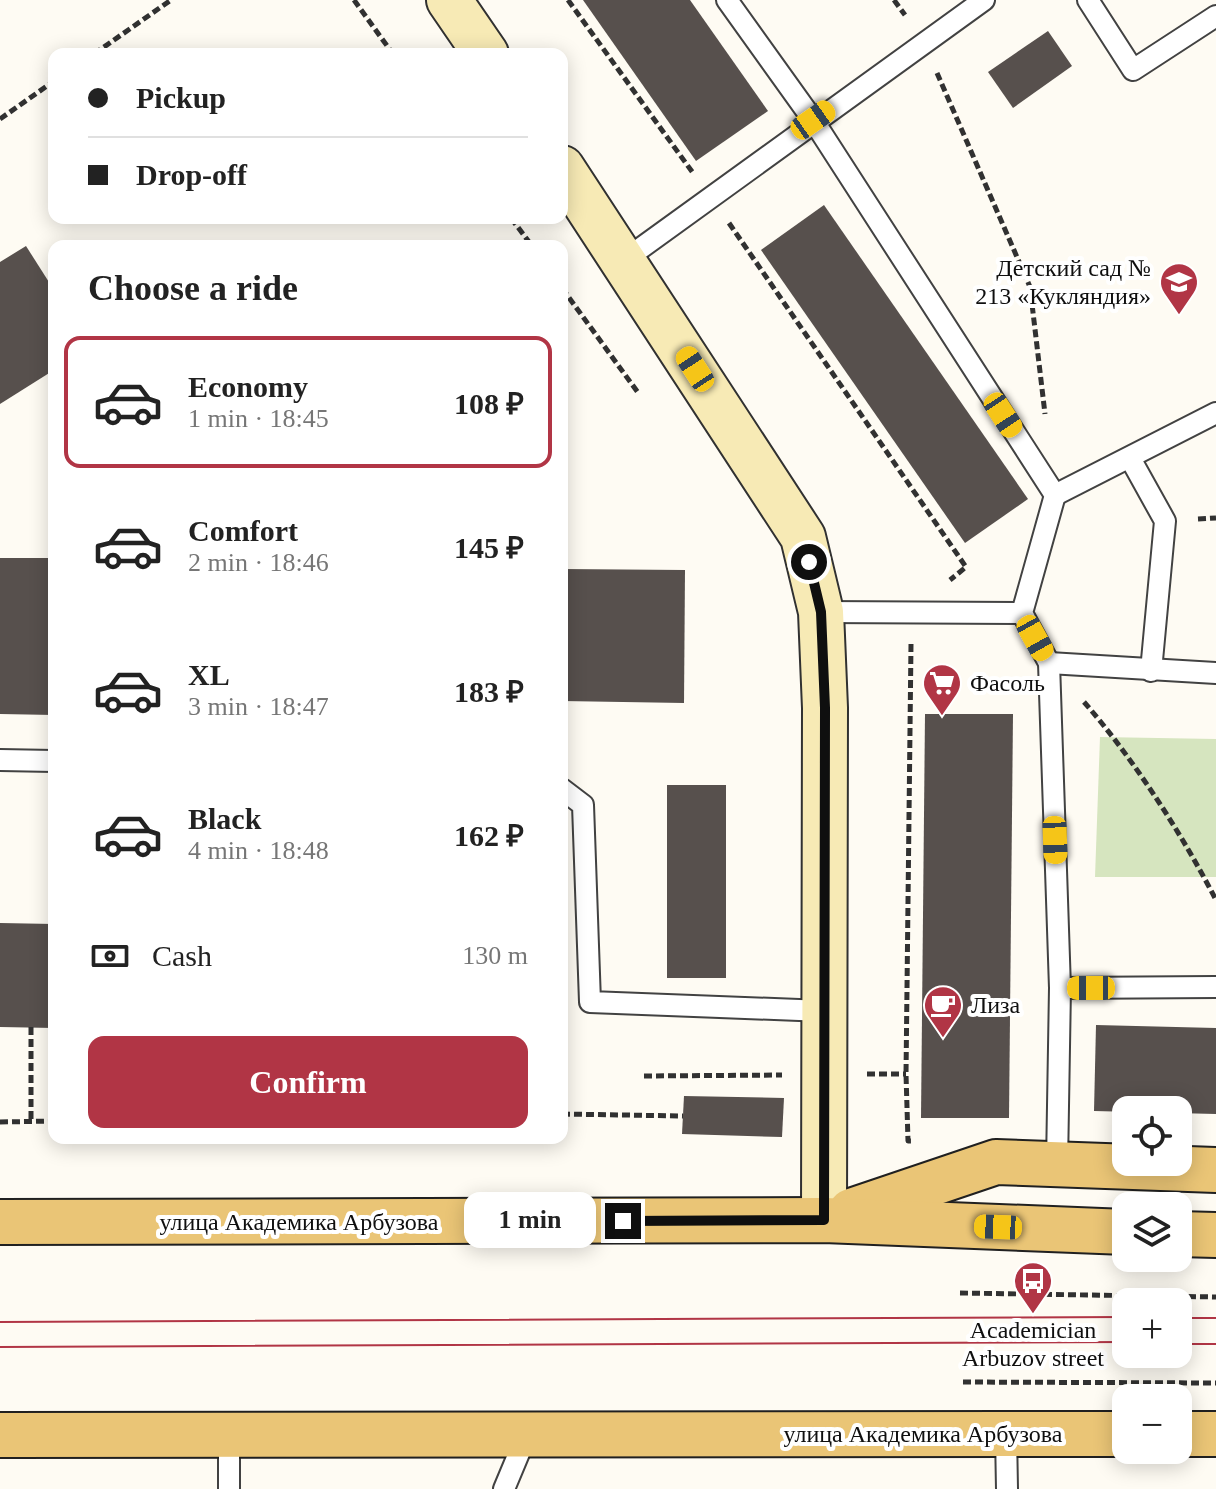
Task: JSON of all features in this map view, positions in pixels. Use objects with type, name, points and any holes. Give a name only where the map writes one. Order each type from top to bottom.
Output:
[{"type":"main road","points":[[824,1220],[996,1162],[1216,1170]]},
{"type":"main road","name":"улица Академика Арбузова","points":[[0,1222],[824,1220],[1112,1231]]},
{"type":"main road","points":[[1192,1234],[1216,1235]]},
{"type":"main road","name":"улица Академика Арбузова","points":[[0,1435],[1112,1434]]},
{"type":"main road","points":[[1192,1434],[1216,1434]]},
{"type":"street","points":[[449,0],[482,48]]},
{"type":"street","points":[[568,177],[803,537],[821,612],[825,708],[824,1220]]},
{"type":"lane","points":[[727,0],[813,120],[1055,495]]},
{"type":"lane","points":[[623,261],[813,120],[984,0]]},
{"type":"lane","points":[[1088,0],[1133,70],[1216,16]]},
{"type":"lane","points":[[1057,1165],[1060,988],[1049,663],[1022,613],[1055,495],[1216,413]]},
{"type":"lane","points":[[1130,458],[1165,521],[1151,671]]},
{"type":"lane","points":[[821,612],[1022,613]]},
{"type":"lane","points":[[1049,663],[1216,673]]},
{"type":"lane","points":[[0,760],[48,761]]},
{"type":"lane","points":[[568,794],[583,805],[590,1002],[824,1011]]},
{"type":"lane","points":[[1060,988],[1216,987]]},
{"type":"lane","points":[[229,1433],[229,1489]]},
{"type":"lane","points":[[504,1489],[528,1433]]},
{"type":"lane","points":[[1006,1434],[1007,1489]]},
{"type":"path","points":[[103,48],[171,0]]},
{"type":"path","points":[[354,0],[389,48]]},
{"type":"path","points":[[894,0],[924,42],[1030,287],[1046,421]]},
{"type":"path","points":[[0,119],[48,85]]},
{"type":"path","points":[[568,296],[639,394]]},
{"type":"path","points":[[1049,663],[1105,727],[1200,869],[1216,900]]},
{"type":"path","points":[[31,1027],[31,1122]]},
{"type":"path","points":[[867,1074],[906,1074]]},
{"type":"path","points":[[644,1076],[783,1075]]},
{"type":"path","points":[[568,1114],[683,1116]]},
{"type":"path","points":[[0,1122],[48,1121]]},
{"type":"path","points":[[960,1293],[1216,1297]]},
{"type":"path","points":[[963,1382],[1216,1383]]},
{"type":"green space","points":[[1100,737],[1216,739],[1216,877],[1095,877]]},
{"type":"building","points":[[583,0],[690,0],[768,111],[696,161]]},
{"type":"building","points":[[1048,31],[1072,66],[1013,108],[988,72]]},
{"type":"building","points":[[824,205],[1028,499],[965,543],[761,250]]},
{"type":"building","points":[[26,246],[48,281],[48,374],[0,404],[0,262]]},
{"type":"building","points":[[0,558],[48,558],[48,715],[0,714]]},
{"type":"building","points":[[568,569],[685,570],[684,703],[568,701]]},
{"type":"building","points":[[925,714],[1013,714],[1009,1118],[921,1118]]},
{"type":"building","points":[[667,785],[726,785],[726,978],[667,978]]},
{"type":"building","points":[[0,923],[48,924],[48,1028],[0,1027]]},
{"type":"building","points":[[1096,1025],[1216,1028],[1216,1114],[1192,1113],[1192,1096],[1112,1096],[1112,1111],[1094,1111]]},
{"type":"building","points":[[684,1096],[784,1098],[782,1137],[682,1134]]},
{"type":"tram line","points":[[0,1322],[1112,1317]]},
{"type":"tram line","points":[[1192,1318],[1216,1318]]},
{"type":"tram line","points":[[0,1347],[1112,1342]]},
{"type":"tram line","points":[[1192,1344],[1216,1344]]},
{"type":"place","name":"Детский сад № 213 «Кукляндия»","points":[[1179,316]]},
{"type":"place","name":"Фасоль","points":[[942,717]]},
{"type":"place","name":"Лиза","points":[[943,1039]]},
{"type":"place","name":"Academician Arbuzov street","points":[[1033,1315]]},
{"type":"route","points":[[623,1221],[824,1220],[825,708],[821,612],[809,562]]}]
